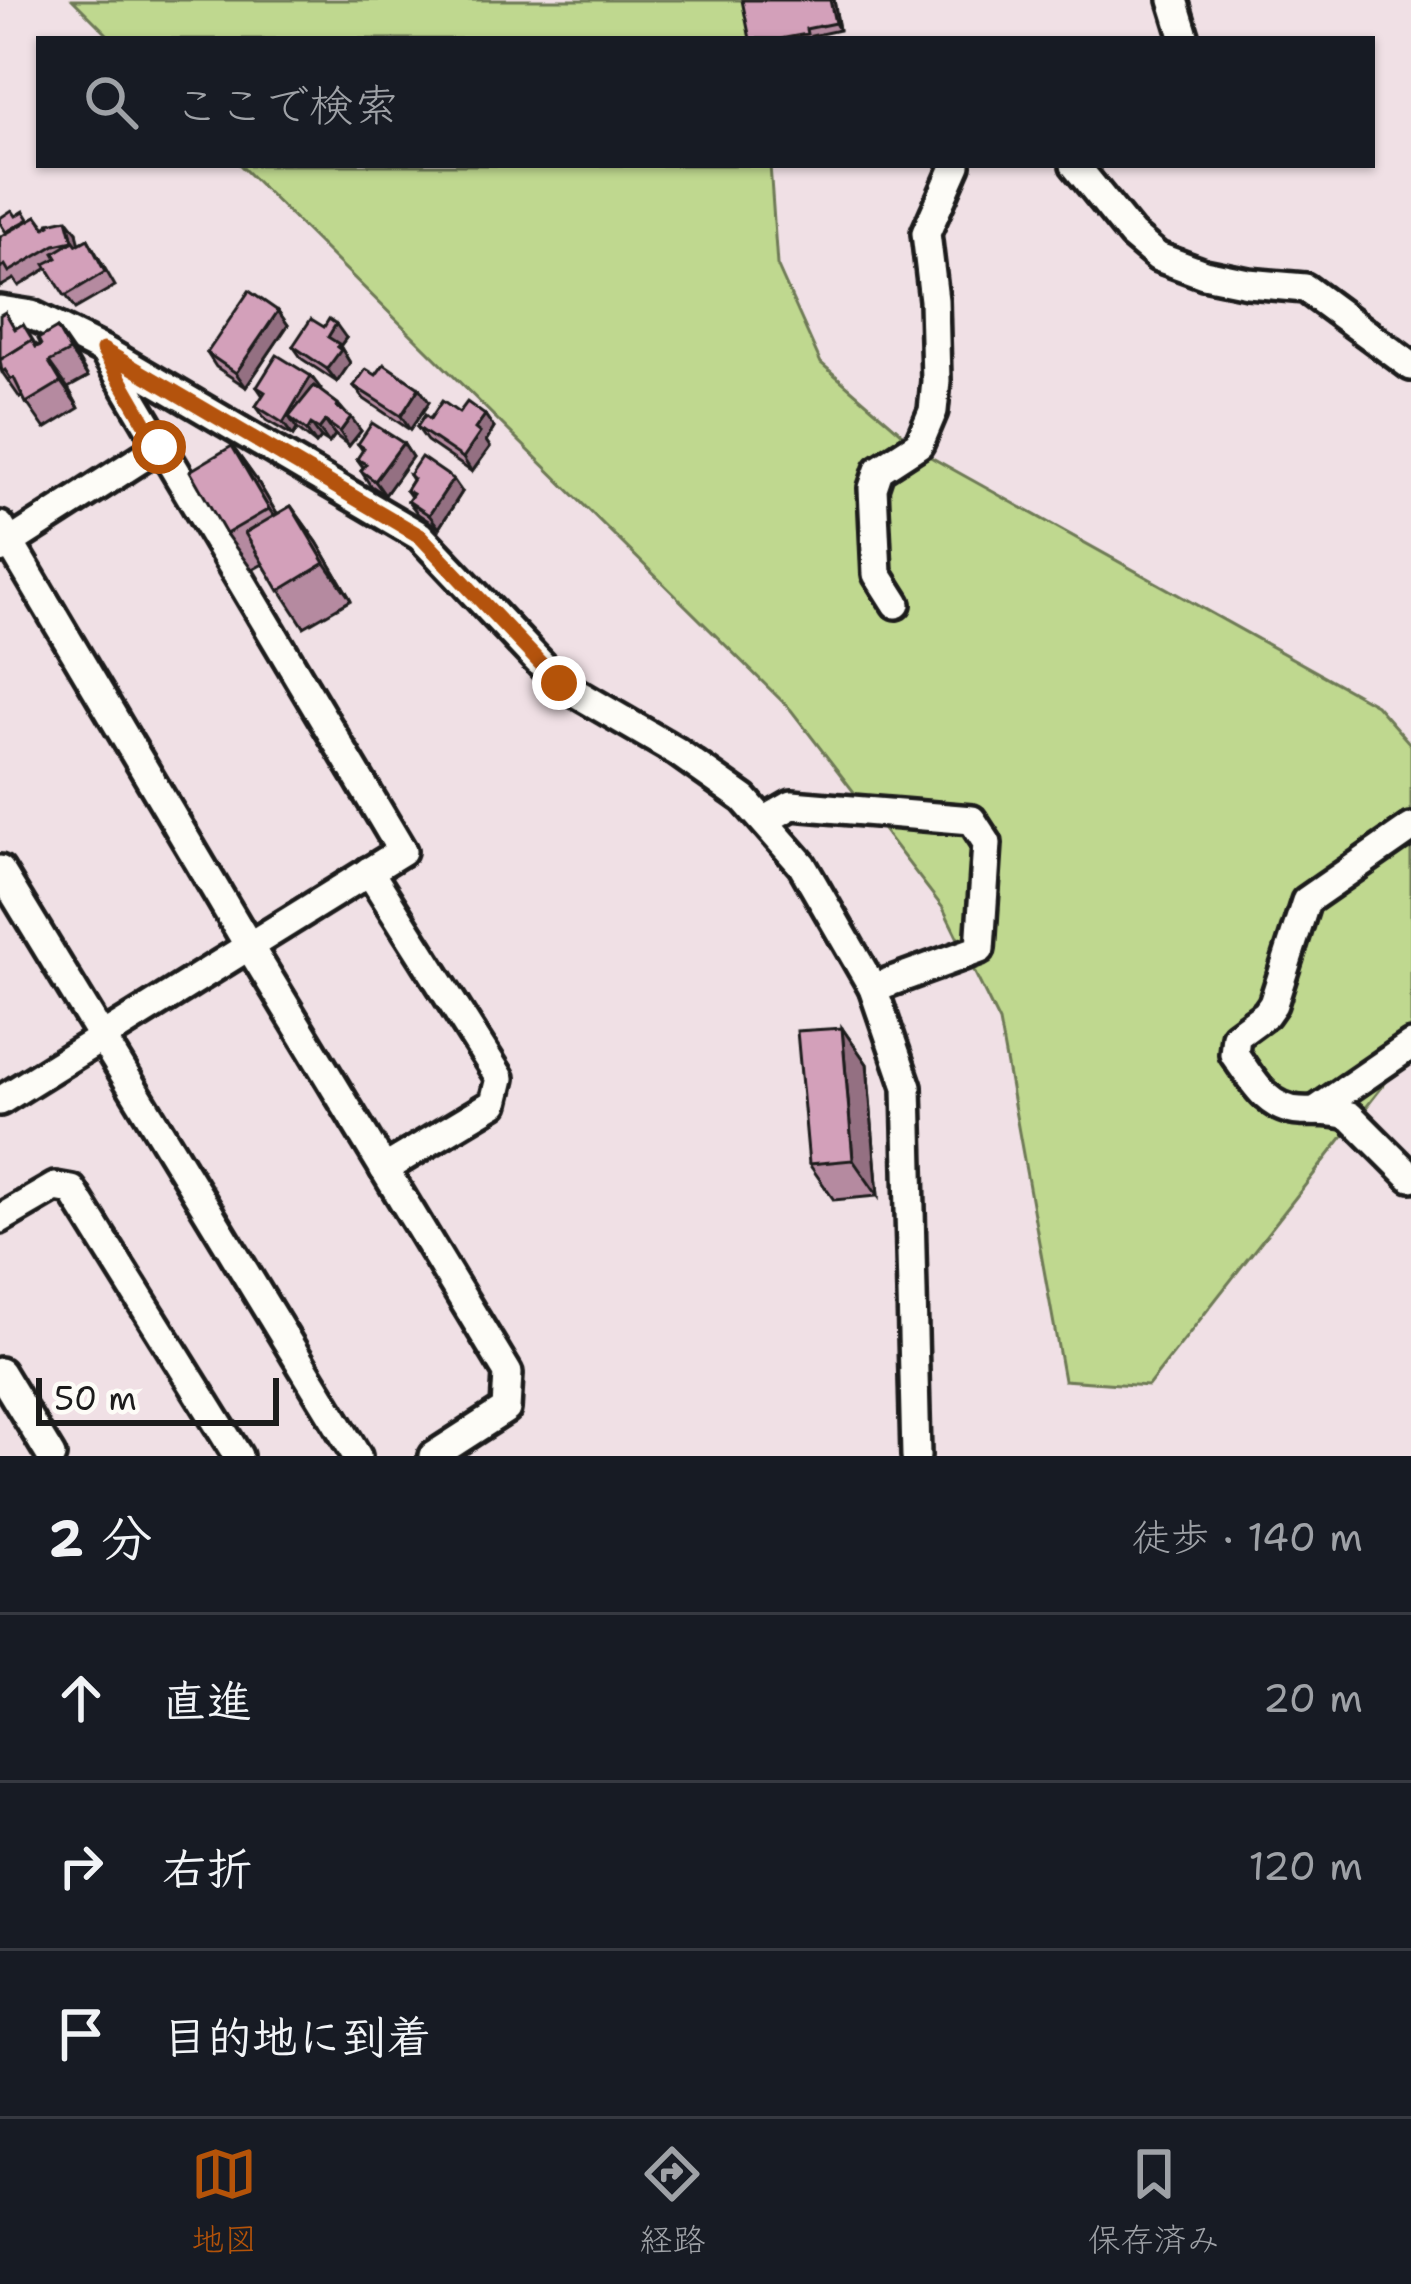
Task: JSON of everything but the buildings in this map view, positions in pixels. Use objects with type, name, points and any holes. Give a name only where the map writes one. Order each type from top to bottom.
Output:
[{"type":"street","points":[[1173,0],[1184,36]]},
{"type":"street","points":[[896,604],[877,574],[873,488],[879,470],[919,444],[933,411],[934,300],[926,233],[955,168]]},
{"type":"street","points":[[1079,168],[1132,235],[1158,257],[1204,274],[1306,288],[1411,365]]},
{"type":"street","points":[[0,310],[32,315],[103,350],[420,536],[559,683],[676,751],[744,800],[802,865],[873,988],[907,1087],[916,1456]]},
{"type":"street","points":[[0,1101],[402,851],[103,350]]},
{"type":"street","points":[[159,447],[3,540],[508,1373],[506,1409],[433,1456]]},
{"type":"street","points":[[764,821],[792,805],[972,820],[987,843],[980,949],[873,988]]},
{"type":"street","points":[[1411,828],[1306,902],[1273,1004],[1267,1014],[1236,1036],[1234,1054],[1270,1102],[1281,1108],[1351,1116],[1411,1177]]},
{"type":"street","points":[[0,870],[357,1456]]},
{"type":"street","points":[[369,871],[500,1078],[494,1103],[384,1169]]},
{"type":"street","points":[[1315,1111],[1411,1046]]},
{"type":"street","points":[[0,1219],[55,1187],[72,1190],[238,1456]]},
{"type":"street","points":[[0,1372],[52,1456]]},
{"type":"green space","points":[[73,0],[819,0],[801,36],[109,36]]},
{"type":"green space","points":[[243,168],[770,168],[777,265],[821,363],[927,455],[1376,705],[1411,745],[1411,1050],[1148,1386],[1064,1380],[999,1022],[943,908],[791,710]]},
{"type":"route","points":[[159,447],[103,350],[420,536],[559,683]]}]
